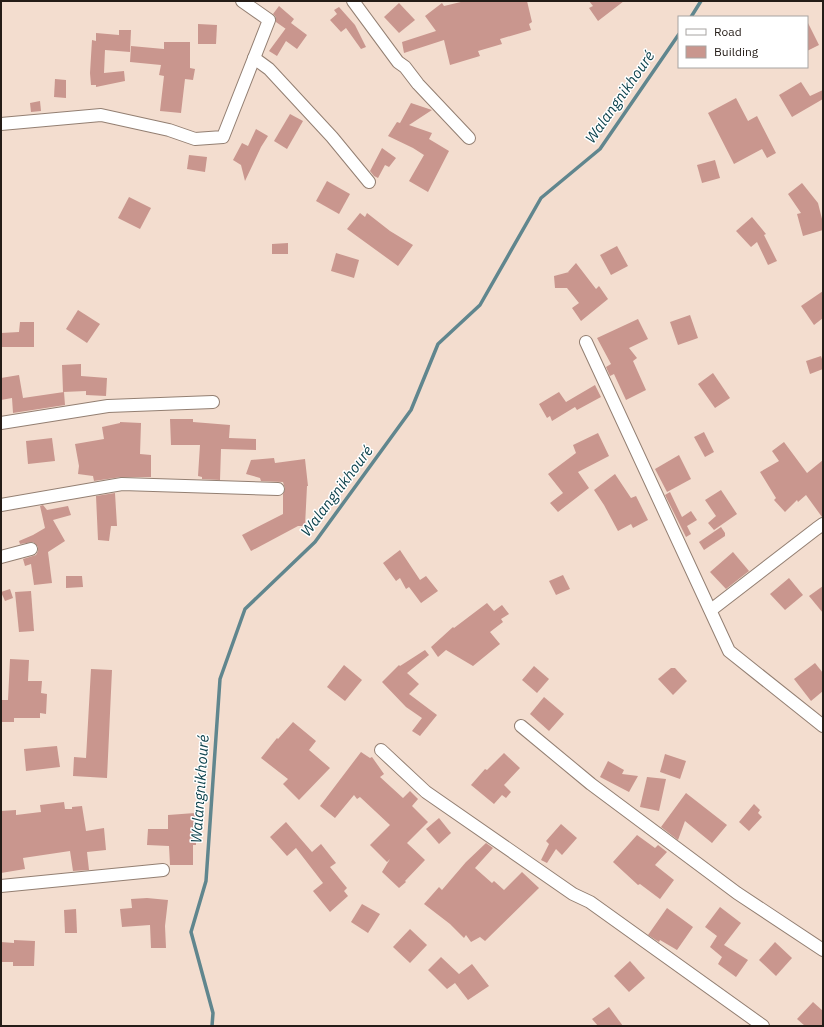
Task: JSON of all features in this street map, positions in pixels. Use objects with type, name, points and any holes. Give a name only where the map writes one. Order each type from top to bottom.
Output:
[{"type":"street","points":[[1,124],[102,114],[169,130],[195,139],[223,137],[269,20],[242,1]]},
{"type":"street","points":[[358,2],[398,62],[405,67],[418,84],[469,138]]},
{"type":"street","points":[[254,58],[269,69],[332,137],[369,182]]},
{"type":"street","points":[[586,342],[729,651],[823,726]]},
{"type":"street","points":[[1,423],[108,406],[213,402]]},
{"type":"street","points":[[1,505],[122,484],[278,489]]},
{"type":"street","points":[[711,610],[823,524]]},
{"type":"street","points":[[1,557],[31,549]]},
{"type":"street","points":[[521,726],[591,784],[737,894],[823,950]]},
{"type":"street","points":[[381,750],[426,792],[573,894],[590,902],[763,1026]]},
{"type":"street","points":[[1,886],[163,870]]},
{"type":"building","points":[[465,1],[527,1],[532,22],[529,24],[531,30],[500,39],[502,44],[478,51],[480,56],[450,65],[444,40],[404,53],[402,42],[436,31],[425,16],[442,3],[444,6]]},
{"type":"building","points":[[589,1],[624,1],[598,21],[589,8],[593,6]]},
{"type":"building","points":[[399,3],[415,20],[399,33],[384,17]]},
{"type":"building","points":[[279,6],[294,19],[291,23],[307,35],[297,49],[286,41],[277,56],[269,51],[286,29],[276,22],[276,17],[273,14]]},
{"type":"building","points":[[339,7],[355,25],[366,47],[361,49],[346,28],[341,32],[330,20],[337,14],[334,10]]},
{"type":"building","points":[[808,23],[819,45],[808,50]]},
{"type":"building","points":[[198,24],[217,25],[216,44],[198,44]]},
{"type":"building","points":[[119,30],[131,30],[130,52],[105,50],[104,73],[124,71],[125,81],[96,87],[96,85],[91,85],[90,73],[92,40],[96,41],[96,33],[119,35]]},
{"type":"building","points":[[164,42],[190,42],[190,68],[195,69],[193,80],[185,79],[181,113],[160,111],[164,76],[159,75],[161,65],[130,62],[131,46],[164,49]]},
{"type":"building","points":[[55,79],[66,80],[66,98],[54,97]]},
{"type":"building","points":[[801,82],[810,96],[823,90],[823,99],[792,117],[779,95]]},
{"type":"building","points":[[736,98],[748,121],[757,116],[776,153],[767,158],[762,149],[734,164],[708,113]]},
{"type":"building","points":[[40,101],[41,111],[31,112],[30,103]]},
{"type":"building","points":[[411,103],[432,110],[409,125],[432,133],[429,139],[449,151],[428,192],[409,181],[424,155],[388,136],[397,122],[400,123]]},
{"type":"building","points":[[290,114],[303,121],[287,149],[274,141]]},
{"type":"building","points":[[256,129],[268,136],[261,147],[245,181],[241,165],[233,160],[242,143],[248,146]]},
{"type":"building","points":[[382,148],[396,158],[389,167],[385,165],[378,178],[370,171]]},
{"type":"building","points":[[189,155],[207,157],[205,172],[187,169]]},
{"type":"building","points":[[715,160],[720,178],[702,183],[697,165]]},
{"type":"building","points":[[327,181],[350,194],[339,214],[316,201]]},
{"type":"building","points":[[802,183],[818,203],[823,223],[823,230],[803,236],[797,214],[801,213],[788,194]]},
{"type":"building","points":[[129,197],[151,208],[140,229],[118,218]]},
{"type":"building","points":[[360,213],[365,217],[367,213],[390,231],[413,245],[398,266],[347,229]]},
{"type":"building","points":[[752,217],[766,234],[764,235],[777,261],[768,265],[757,242],[751,247],[736,231]]},
{"type":"building","points":[[288,243],[288,254],[272,254],[272,244]]},
{"type":"building","points":[[617,246],[628,266],[611,275],[600,255]]},
{"type":"building","points":[[336,253],[359,260],[354,278],[331,271]]},
{"type":"building","points":[[576,263],[596,289],[599,286],[608,299],[581,321],[572,308],[579,303],[567,288],[555,288],[554,276],[569,272]]},
{"type":"building","points":[[823,291],[823,318],[814,325],[801,306]]},
{"type":"building","points":[[78,310],[100,324],[87,343],[66,329]]},
{"type":"building","points":[[690,315],[698,338],[678,345],[670,322]]},
{"type":"building","points":[[638,319],[648,339],[629,348],[637,358],[633,361],[646,390],[626,400],[614,374],[610,376],[606,367],[611,364],[597,338]]},
{"type":"building","points":[[20,322],[34,322],[34,347],[1,347],[1,333],[19,332]]},
{"type":"building","points":[[821,356],[823,369],[810,374],[806,361]]},
{"type":"building","points":[[81,364],[81,376],[107,378],[106,396],[86,395],[86,391],[63,392],[62,365]]},
{"type":"building","points":[[713,373],[730,398],[715,408],[698,384]]},
{"type":"building","points":[[19,375],[23,398],[64,392],[65,405],[13,413],[12,398],[1,400],[1,378]]},
{"type":"building","points":[[595,385],[601,397],[577,410],[575,407],[552,421],[550,416],[547,418],[539,404],[559,392],[566,402]]},
{"type":"building","points":[[170,419],[193,419],[193,422],[230,425],[229,438],[256,439],[256,450],[221,449],[220,480],[202,479],[202,477],[198,476],[200,445],[171,445]]},
{"type":"building","points":[[120,422],[141,423],[140,454],[151,455],[151,477],[121,477],[94,481],[93,476],[78,474],[79,466],[75,444],[104,439],[102,427]]},
{"type":"building","points":[[704,432],[714,452],[705,457],[694,437]]},
{"type":"building","points":[[598,433],[609,456],[578,472],[589,488],[558,512],[550,503],[563,493],[548,474],[576,453],[573,445]]},
{"type":"building","points":[[52,438],[55,461],[28,464],[26,441]]},
{"type":"building","points":[[784,442],[807,473],[823,460],[823,517],[806,495],[798,502],[797,500],[785,512],[774,500],[776,498],[760,472],[779,461],[772,451]]},
{"type":"building","points":[[679,455],[691,479],[667,492],[655,469]]},
{"type":"building","points":[[274,458],[275,463],[305,459],[308,486],[305,526],[298,526],[251,551],[242,535],[283,514],[283,494],[285,489],[283,482],[261,481],[260,478],[246,474],[251,460]]},
{"type":"building","points":[[615,474],[631,498],[636,496],[648,520],[633,528],[631,524],[618,531],[594,490]]},
{"type":"building","points":[[721,490],[737,514],[714,530],[708,523],[716,516],[705,500]]},
{"type":"building","points":[[670,492],[682,517],[691,511],[697,520],[687,526],[691,534],[686,537],[665,495]]},
{"type":"building","points":[[115,493],[117,526],[111,526],[109,541],[98,540],[96,496]]},
{"type":"building","points":[[43,505],[47,510],[68,506],[71,515],[53,520],[65,541],[48,552],[52,583],[34,585],[31,564],[25,566],[23,559],[36,555],[38,547],[33,542],[20,544],[19,541],[45,528],[40,506]]},
{"type":"building","points":[[721,527],[725,533],[725,536],[704,550],[699,542]]},
{"type":"building","points":[[400,550],[420,580],[426,576],[438,591],[421,603],[409,587],[406,589],[400,578],[396,581],[383,563]]},
{"type":"building","points":[[733,552],[749,571],[726,589],[710,572]]},
{"type":"building","points":[[563,575],[570,589],[556,595],[549,581]]},
{"type":"building","points":[[66,576],[82,576],[83,587],[66,588]]},
{"type":"building","points":[[789,578],[803,595],[785,610],[770,594]]},
{"type":"building","points":[[823,586],[823,613],[809,596]]},
{"type":"building","points":[[10,589],[13,598],[5,601],[1,592]]},
{"type":"building","points":[[31,591],[34,631],[19,632],[15,592]]},
{"type":"building","points":[[487,603],[494,611],[502,605],[509,614],[501,619],[503,622],[490,632],[500,644],[473,666],[446,650],[438,657],[431,647],[453,627],[454,628]]},
{"type":"building","points":[[425,650],[429,655],[407,673],[419,684],[409,694],[437,715],[420,736],[412,731],[422,718],[406,707],[382,682],[399,665],[400,666]]},
{"type":"building","points":[[10,659],[29,660],[28,681],[42,681],[41,693],[47,694],[46,714],[40,713],[40,718],[14,718],[14,722],[1,722],[1,700],[8,700]]},
{"type":"building","points":[[815,663],[823,673],[823,691],[811,701],[794,679]]},
{"type":"building","points":[[344,665],[362,680],[345,701],[327,687]]},
{"type":"building","points":[[534,666],[549,679],[537,693],[522,680]]},
{"type":"building","points":[[671,668],[675,668],[687,681],[673,695],[658,679]]},
{"type":"building","points":[[91,669],[112,670],[107,778],[73,776],[74,757],[86,758]]},
{"type":"building","points":[[544,697],[564,714],[549,731],[530,714]]},
{"type":"building","points":[[293,722],[316,741],[309,750],[330,768],[299,800],[283,784],[288,779],[261,758],[277,738],[278,739]]},
{"type":"building","points":[[57,746],[60,767],[26,771],[24,749]]},
{"type":"building","points":[[361,752],[370,758],[372,757],[384,774],[380,777],[403,798],[410,791],[418,799],[412,806],[428,822],[407,843],[425,860],[399,888],[382,872],[390,859],[387,862],[370,845],[390,825],[360,797],[357,799],[354,795],[335,818],[320,806]]},
{"type":"building","points":[[504,753],[520,768],[504,785],[511,792],[506,798],[502,795],[494,804],[471,785],[485,769],[487,770]]},
{"type":"building","points":[[665,754],[686,761],[680,779],[660,772]]},
{"type":"building","points":[[608,761],[624,770],[622,774],[638,776],[629,792],[600,777]]},
{"type":"building","points":[[647,777],[666,779],[659,811],[640,807]]},
{"type":"building","points":[[686,793],[727,825],[712,843],[685,821],[678,840],[661,827]]},
{"type":"building","points":[[64,802],[65,809],[72,809],[72,807],[82,806],[86,831],[104,828],[106,850],[87,852],[89,870],[73,871],[70,851],[23,858],[25,869],[1,873],[1,811],[16,810],[16,815],[41,812],[40,805]]},
{"type":"building","points":[[754,804],[760,810],[758,813],[762,817],[749,831],[739,822]]},
{"type":"building","points":[[195,813],[196,845],[193,845],[193,865],[170,865],[169,846],[147,845],[148,829],[168,829],[168,815]]},
{"type":"building","points":[[439,818],[451,833],[439,844],[426,829]]},
{"type":"building","points":[[286,822],[312,852],[321,844],[336,863],[330,867],[347,888],[344,891],[348,896],[330,912],[313,891],[323,883],[296,848],[287,856],[270,837]]},
{"type":"building","points":[[561,824],[577,838],[562,855],[556,849],[547,863],[541,860],[549,844],[546,841]]},
{"type":"building","points":[[637,835],[655,848],[658,845],[667,852],[655,865],[674,880],[660,899],[640,884],[638,885],[613,862]]},
{"type":"building","points":[[486,843],[493,848],[475,868],[492,883],[494,881],[504,890],[522,872],[539,888],[485,941],[480,937],[471,942],[466,935],[464,938],[450,924],[424,904],[439,887],[442,890],[466,862]]},
{"type":"building","points":[[147,898],[168,900],[165,926],[166,948],[151,948],[150,925],[122,927],[120,909],[132,908],[131,899]]},
{"type":"building","points":[[362,904],[380,914],[368,933],[351,922]]},
{"type":"building","points":[[720,907],[741,923],[724,945],[748,960],[736,977],[718,964],[722,957],[710,947],[717,936],[705,927]]},
{"type":"building","points":[[667,908],[693,927],[677,950],[648,935]]},
{"type":"building","points":[[76,909],[77,933],[65,933],[64,910]]},
{"type":"building","points":[[410,929],[427,945],[410,963],[393,947]]},
{"type":"building","points":[[14,940],[35,941],[34,966],[13,966],[13,962],[1,962],[1,942],[14,943]]},
{"type":"building","points":[[775,942],[792,958],[776,976],[759,960]]},
{"type":"building","points":[[441,957],[459,974],[472,964],[489,986],[468,1000],[455,983],[447,989],[428,970]]},
{"type":"building","points":[[630,961],[645,978],[629,992],[614,976]]},
{"type":"building","points":[[813,1002],[823,1011],[823,1026],[805,1026],[797,1019]]},
{"type":"building","points":[[609,1007],[623,1026],[598,1026],[592,1019]]},
{"type":"waterway","name":"Walangnikhouré","points":[[692,16],[701,1]]},
{"type":"waterway","name":"Walangnikhouré","points":[[212,1026],[213,1013],[191,932],[206,881],[220,679],[245,609],[315,542],[411,410],[438,344],[480,305],[541,198],[600,149],[678,35]]}]
